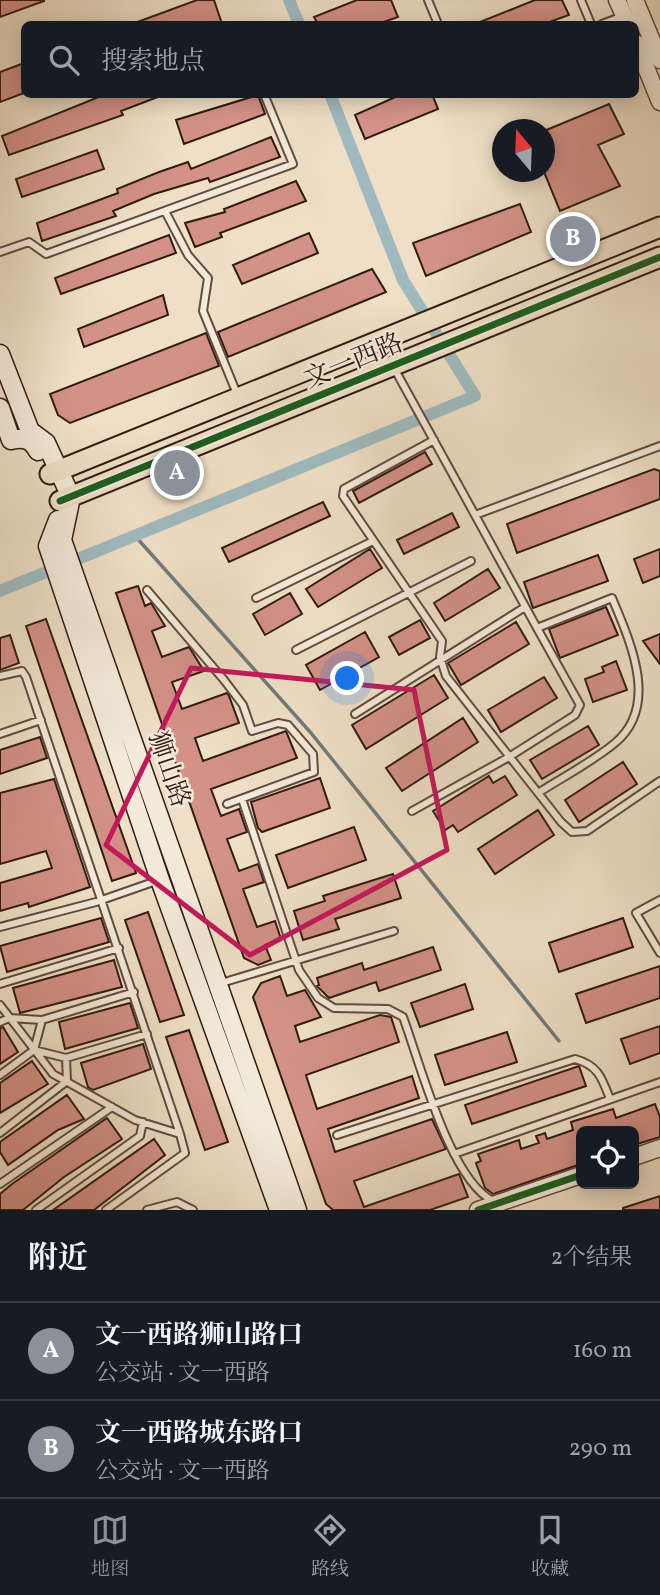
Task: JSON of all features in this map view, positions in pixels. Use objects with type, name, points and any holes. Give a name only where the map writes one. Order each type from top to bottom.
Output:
[{"type":"main road","name":"文一西路","points":[[55,472],[237,396],[660,227]]},
{"type":"main road","name":"文一西路","points":[[66,499],[660,257]]},
{"type":"main road","points":[[0,354],[30,431],[46,443],[66,499]]},
{"type":"main road","points":[[0,408],[6,442],[23,437],[33,442],[55,472]]},
{"type":"main road","name":"狮山路","points":[[66,499],[58,518],[55,543],[218,984],[297,1210]]},
{"type":"main road","name":"狮山路","points":[[71,590],[160,880],[279,1210]]},
{"type":"street","points":[[617,0],[626,20]]},
{"type":"street","points":[[635,0],[660,60]]},
{"type":"street","points":[[639,52],[660,102]]},
{"type":"street","points":[[639,1155],[660,1148]]},
{"type":"street","points":[[478,1210],[499,1207],[576,1177]]},
{"type":"lane","points":[[428,0],[437,21]]},
{"type":"lane","points":[[581,0],[590,21]]},
{"type":"lane","points":[[0,252],[29,242],[46,254],[293,164],[266,98]]},
{"type":"lane","points":[[165,211],[188,256],[208,278],[204,311],[237,396]]},
{"type":"lane","points":[[400,364],[410,397],[580,705],[575,715],[509,757],[412,811]]},
{"type":"lane","points":[[434,440],[344,489],[342,496],[442,641],[441,660],[446,676],[572,832],[587,831],[660,781]]},
{"type":"lane","points":[[475,515],[660,446]]},
{"type":"lane","points":[[256,598],[373,541]]},
{"type":"lane","points":[[296,650],[471,561]]},
{"type":"lane","points":[[147,590],[225,680],[243,705],[252,731],[278,723],[288,725],[313,754],[314,772],[227,804]]},
{"type":"lane","points":[[537,628],[612,598],[630,639],[640,685],[634,717],[617,742],[538,793]]},
{"type":"lane","points":[[355,715],[526,607]]},
{"type":"lane","points":[[0,676],[22,671],[103,900],[185,1153],[107,1210]]},
{"type":"lane","points":[[0,734],[41,720]]},
{"type":"lane","points":[[242,799],[299,970],[318,998],[334,1008],[388,1009],[403,1017],[454,1154],[481,1195],[499,1207]]},
{"type":"lane","points":[[0,927],[103,900],[160,880]]},
{"type":"lane","points":[[660,900],[636,913],[660,953]]},
{"type":"lane","points":[[218,984],[394,931]]},
{"type":"lane","points":[[0,985],[119,948]]},
{"type":"lane","points":[[0,1022],[9,1018],[42,1020],[134,992]]},
{"type":"lane","points":[[0,1005],[53,1074],[143,1122],[180,1134]]},
{"type":"lane","points":[[0,1075],[34,1050],[42,1020]]},
{"type":"lane","points":[[34,1050],[66,1058],[148,1034]]},
{"type":"lane","points":[[66,1058],[67,1081]]},
{"type":"lane","points":[[337,1135],[575,1059],[590,1063],[600,1073],[610,1099]]},
{"type":"lane","points":[[0,1133],[67,1081]]},
{"type":"lane","points":[[454,1154],[660,1082]]},
{"type":"lane","points":[[0,1184],[112,1107]]},
{"type":"lane","points":[[36,1210],[140,1136],[143,1122]]},
{"type":"lane","points":[[147,1210],[163,1203],[177,1202],[193,1210]]},
{"type":"highlighted area","points":[[191,668],[414,690],[447,850],[250,955],[106,845]]},
{"type":"building","points":[[0,0],[44,0],[44,1],[0,17]]},
{"type":"building","points":[[197,0],[214,0],[221,21],[140,21]]},
{"type":"building","points":[[357,0],[391,0],[398,17],[387,21],[316,21],[314,17]]},
{"type":"building","points":[[535,0],[562,0],[569,15],[552,21],[482,21]]},
{"type":"building","points":[[21,64],[21,94],[0,102],[0,72]]},
{"type":"building","points":[[96,98],[155,98],[121,111],[123,115],[9,155],[2,136]]},
{"type":"building","points":[[248,98],[259,98],[265,114],[184,144],[176,120]]},
{"type":"building","points":[[393,98],[434,98],[438,109],[365,139],[355,115]]},
{"type":"building","points":[[609,104],[624,134],[598,145],[620,186],[560,211],[548,182],[555,182],[555,126]]},
{"type":"building","points":[[271,137],[280,157],[210,182],[208,178],[154,194],[113,211],[116,216],[42,241],[37,223],[118,193],[117,189],[159,172],[188,162],[191,169]]},
{"type":"building","points":[[97,150],[104,169],[22,197],[16,179]]},
{"type":"building","points":[[296,181],[306,201],[220,233],[222,237],[195,247],[185,223],[225,212],[224,209]]},
{"type":"building","points":[[520,204],[531,232],[426,276],[413,243]]},
{"type":"building","points":[[309,233],[318,253],[242,284],[233,265]]},
{"type":"building","points":[[169,235],[176,253],[61,294],[55,278]]},
{"type":"building","points":[[372,269],[386,292],[228,357],[218,332]]},
{"type":"building","points":[[163,295],[168,315],[84,347],[78,329]]},
{"type":"building","points":[[206,333],[219,366],[70,423],[58,415],[50,394]]},
{"type":"building","points":[[425,452],[432,464],[359,503],[353,491]]},
{"type":"building","points":[[654,469],[660,471],[660,499],[517,553],[507,524]]},
{"type":"building","points":[[323,502],[330,516],[229,562],[222,548]]},
{"type":"building","points":[[452,513],[459,527],[404,554],[397,540]]},
{"type":"building","points":[[370,549],[382,568],[318,607],[306,589]]},
{"type":"building","points":[[660,549],[660,576],[643,583],[634,559]]},
{"type":"building","points":[[598,555],[608,581],[533,608],[524,582]]},
{"type":"building","points":[[488,569],[500,588],[445,621],[434,603]]},
{"type":"building","points":[[138,586],[145,606],[151,603],[165,626],[152,631],[162,657],[189,647],[204,671],[172,682],[182,709],[227,693],[229,696],[239,723],[195,738],[203,761],[286,731],[297,758],[211,789],[221,816],[239,809],[247,832],[227,839],[239,871],[258,864],[264,882],[243,889],[257,927],[275,921],[281,939],[265,945],[271,960],[258,965],[244,958],[116,593]]},
{"type":"building","points":[[290,593],[302,614],[265,635],[253,614]]},
{"type":"building","points":[[606,607],[618,635],[560,658],[549,629]]},
{"type":"building","points":[[46,619],[136,873],[112,881],[26,626]]},
{"type":"building","points":[[420,620],[430,638],[399,655],[389,637]]},
{"type":"building","points":[[516,622],[529,644],[461,685],[448,663]]},
{"type":"building","points":[[365,632],[379,657],[320,690],[306,665]]},
{"type":"building","points":[[660,634],[660,664],[643,641]]},
{"type":"building","points":[[10,635],[19,663],[0,670],[0,638]]},
{"type":"building","points":[[616,661],[627,690],[593,702],[585,679],[604,672],[602,667]]},
{"type":"building","points":[[434,675],[448,698],[366,749],[352,725]]},
{"type":"building","points":[[544,677],[557,698],[501,732],[488,710]]},
{"type":"building","points":[[463,718],[478,742],[402,791],[386,768]]},
{"type":"building","points":[[588,726],[599,745],[542,779],[530,760]]},
{"type":"building","points":[[40,737],[47,758],[0,774],[0,750]]},
{"type":"building","points":[[623,762],[637,784],[579,822],[565,800]]},
{"type":"building","points":[[489,776],[493,783],[505,776],[517,795],[458,832],[453,825],[445,830],[433,811]]},
{"type":"building","points":[[320,778],[330,808],[262,832],[258,828],[251,802]]},
{"type":"building","points":[[54,779],[90,887],[29,907],[28,903],[0,911],[0,883],[52,868],[46,851],[0,864],[0,793]]},
{"type":"building","points":[[538,810],[554,835],[495,874],[478,849]]},
{"type":"building","points":[[354,827],[366,860],[288,888],[276,855]]},
{"type":"building","points":[[393,874],[401,898],[335,919],[339,929],[303,940],[294,911],[325,901],[323,896]]},
{"type":"building","points":[[148,912],[184,1015],[160,1022],[125,920]]},
{"type":"building","points":[[101,918],[109,942],[7,972],[0,946]]},
{"type":"building","points":[[623,918],[633,947],[559,972],[549,943]]},
{"type":"building","points":[[433,947],[441,970],[379,991],[376,982],[329,998],[317,986],[317,978],[362,963],[364,970]]},
{"type":"building","points":[[114,960],[122,987],[20,1013],[13,988]]},
{"type":"building","points":[[660,966],[660,998],[586,1023],[576,994]]},
{"type":"building","points":[[280,976],[287,996],[305,990],[321,1017],[295,1026],[300,1042],[380,1015],[391,1017],[399,1042],[306,1075],[317,1109],[412,1076],[419,1098],[328,1129],[335,1152],[432,1119],[446,1149],[354,1181],[364,1207],[459,1174],[468,1197],[430,1210],[333,1210],[326,1204],[253,997],[261,983]]},
{"type":"building","points":[[465,984],[473,1009],[420,1027],[411,1003]]},
{"type":"building","points":[[130,1003],[138,1028],[65,1049],[59,1022]]},
{"type":"building","points":[[660,1026],[660,1053],[630,1064],[621,1039]]},
{"type":"building","points":[[3,1027],[18,1052],[0,1064],[0,1028]]},
{"type":"building","points":[[189,1030],[228,1142],[205,1150],[166,1037]]},
{"type":"building","points":[[507,1032],[517,1062],[445,1085],[435,1055]]},
{"type":"building","points":[[143,1044],[151,1069],[93,1090],[88,1087],[81,1063]]},
{"type":"building","points":[[32,1061],[48,1084],[0,1113],[0,1083]]},
{"type":"building","points":[[579,1066],[586,1086],[472,1124],[465,1105]]},
{"type":"building","points":[[67,1095],[84,1119],[58,1130],[8,1165],[0,1152],[0,1142]]},
{"type":"building","points":[[655,1104],[660,1117],[660,1137],[639,1143],[639,1126],[576,1126],[576,1166],[493,1194],[485,1188],[476,1163],[481,1161],[478,1154],[519,1140],[521,1149],[539,1143],[536,1136],[545,1133],[547,1139],[573,1130],[571,1122],[613,1109],[616,1118]]},
{"type":"building","points":[[107,1118],[122,1139],[64,1177],[23,1210],[0,1210],[0,1194]]},
{"type":"building","points":[[154,1139],[165,1155],[94,1210],[53,1210]]},
{"type":"building","points":[[660,1196],[660,1210],[623,1210],[623,1208]]},
{"type":"waterway","points":[[289,0],[298,21]]},
{"type":"waterway","points":[[0,591],[475,396],[403,280],[332,98]]},
{"type":"waterway","points":[[136,537],[311,733],[559,1041]]},
{"type":"cycle path","points":[[60,501],[660,257]]},
{"type":"cycle path","points":[[478,1210],[576,1177]]},
{"type":"place","name":"文一西路城东路口","points":[[573,239]]},
{"type":"place","name":"文一西路狮山路口","points":[[177,473]]}]
